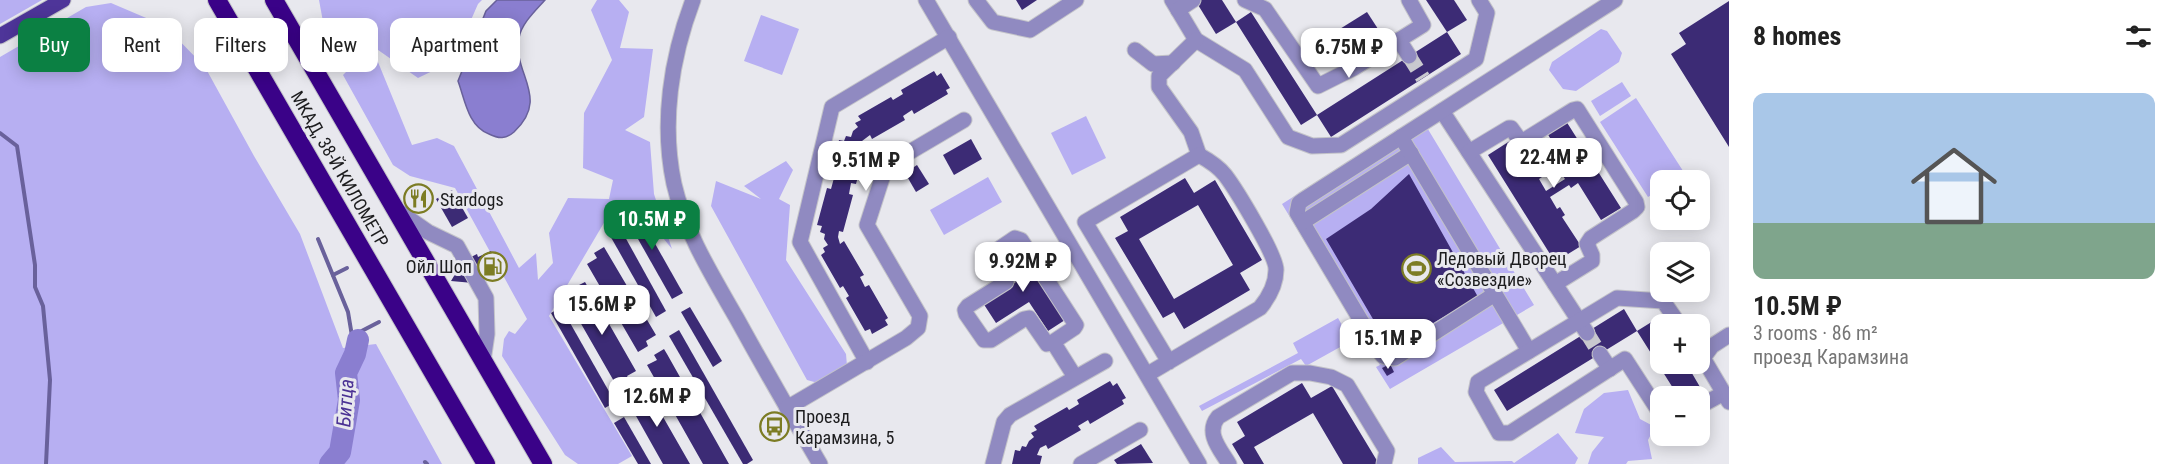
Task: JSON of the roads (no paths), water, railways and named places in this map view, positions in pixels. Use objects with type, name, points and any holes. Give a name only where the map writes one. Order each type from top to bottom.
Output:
[{"type":"highway","name":"МКАД, 38-Й КИЛОМЕТР","points":[[217,0],[228,18]]},
{"type":"highway","name":"МКАД, 38-Й КИЛОМЕТР","points":[[274,0],[543,464]]},
{"type":"highway","name":"МКАД, 38-Й КИЛОМЕТР","points":[[259,72],[486,464]]},
{"type":"main road","points":[[0,36],[63,0]]},
{"type":"main road","points":[[212,0],[227,18]]},
{"type":"street","points":[[693,0],[682,29],[672,74],[668,109],[674,185],[702,258],[819,464]]},
{"type":"street","points":[[926,0],[1199,464]]},
{"type":"street","points":[[976,0],[993,22],[1030,30],[1076,0]]},
{"type":"street","points":[[1193,0],[1175,5],[1196,40],[1245,70],[1288,137],[1312,146],[1341,145],[1426,83],[1476,59],[1487,14],[1479,0]]},
{"type":"street","points":[[1245,0],[1265,9],[1318,86],[1354,68],[1423,25],[1409,0]]},
{"type":"street","points":[[1495,294],[1395,358],[1389,358],[1379,351],[1297,213],[1299,203],[1615,0]]},
{"type":"street","points":[[867,362],[800,242],[832,107],[949,37]]},
{"type":"street","points":[[1148,374],[1260,308],[1268,297],[1276,275],[1275,261],[1224,175],[1208,160],[1198,155],[1191,132],[1159,87],[1159,76],[1196,40]]},
{"type":"street","points":[[1399,40],[1410,56]]},
{"type":"street","points":[[1135,50],[1153,64],[1173,63]]},
{"type":"street","points":[[1469,152],[1509,128],[1523,141],[1573,110],[1579,112],[1637,207],[1634,212],[1591,238],[1587,244],[1592,261],[1555,284]]},
{"type":"street","points":[[1442,111],[1583,327]]},
{"type":"street","points":[[787,408],[913,334],[920,323],[920,316],[867,225],[886,166],[964,120]]},
{"type":"street","points":[[1401,137],[1528,351]]},
{"type":"street","points":[[1303,222],[1411,153]]},
{"type":"street","points":[[1169,362],[1085,222],[1198,155]]},
{"type":"street","points":[[396,210],[428,232],[457,246],[486,298],[487,334],[483,361]]},
{"type":"street","points":[[1015,238],[1021,240],[1076,325],[1053,342],[1047,344],[1029,318],[992,340],[984,340],[966,314],[965,310],[968,306],[1006,282],[990,255],[1015,238]]},
{"type":"street","points":[[1650,398],[1625,359],[1510,434],[1499,433],[1476,392],[1478,382],[1528,351],[1583,327],[1617,298],[1663,301],[1672,314]]},
{"type":"street","points":[[1710,348],[1729,334]]},
{"type":"street","points":[[1053,342],[1075,377]]},
{"type":"street","points":[[1600,354],[1610,369]]},
{"type":"street","points":[[993,464],[1004,422],[1010,415],[1105,361]]},
{"type":"street","points":[[1710,371],[1726,397],[1710,403]]},
{"type":"street","points":[[1229,464],[1213,437],[1213,423],[1218,417],[1292,373],[1310,373],[1331,377],[1347,385],[1387,451],[1384,464]]},
{"type":"street","points":[[1081,464],[1140,430]]},
{"type":"waterway","points":[[0,133],[17,146],[35,265],[35,287],[43,306],[50,380],[46,464]]},
{"type":"waterway","points":[[318,239],[348,312],[355,354]]},
{"type":"waterway","points":[[333,275],[347,268]]},
{"type":"waterway","name":"Битца","points":[[352,336],[379,322]]},
{"type":"waterway","name":"Битца","points":[[330,464],[340,452],[349,400],[346,373],[355,354],[358,340]]},
{"type":"tunnel","points":[[1409,56],[1423,78]]},
{"type":"tunnel","points":[[1587,333],[1600,354]]},
{"type":"place","name":"Stardogs","points":[[419,199]]},
{"type":"place","name":"Ойл Шоп","points":[[493,266]]},
{"type":"place","name":"Ледовый Дворец «Созвездие»","points":[[1416,268]]},
{"type":"place","name":"Проезд Карамзина, 5","points":[[774,426]]}]
